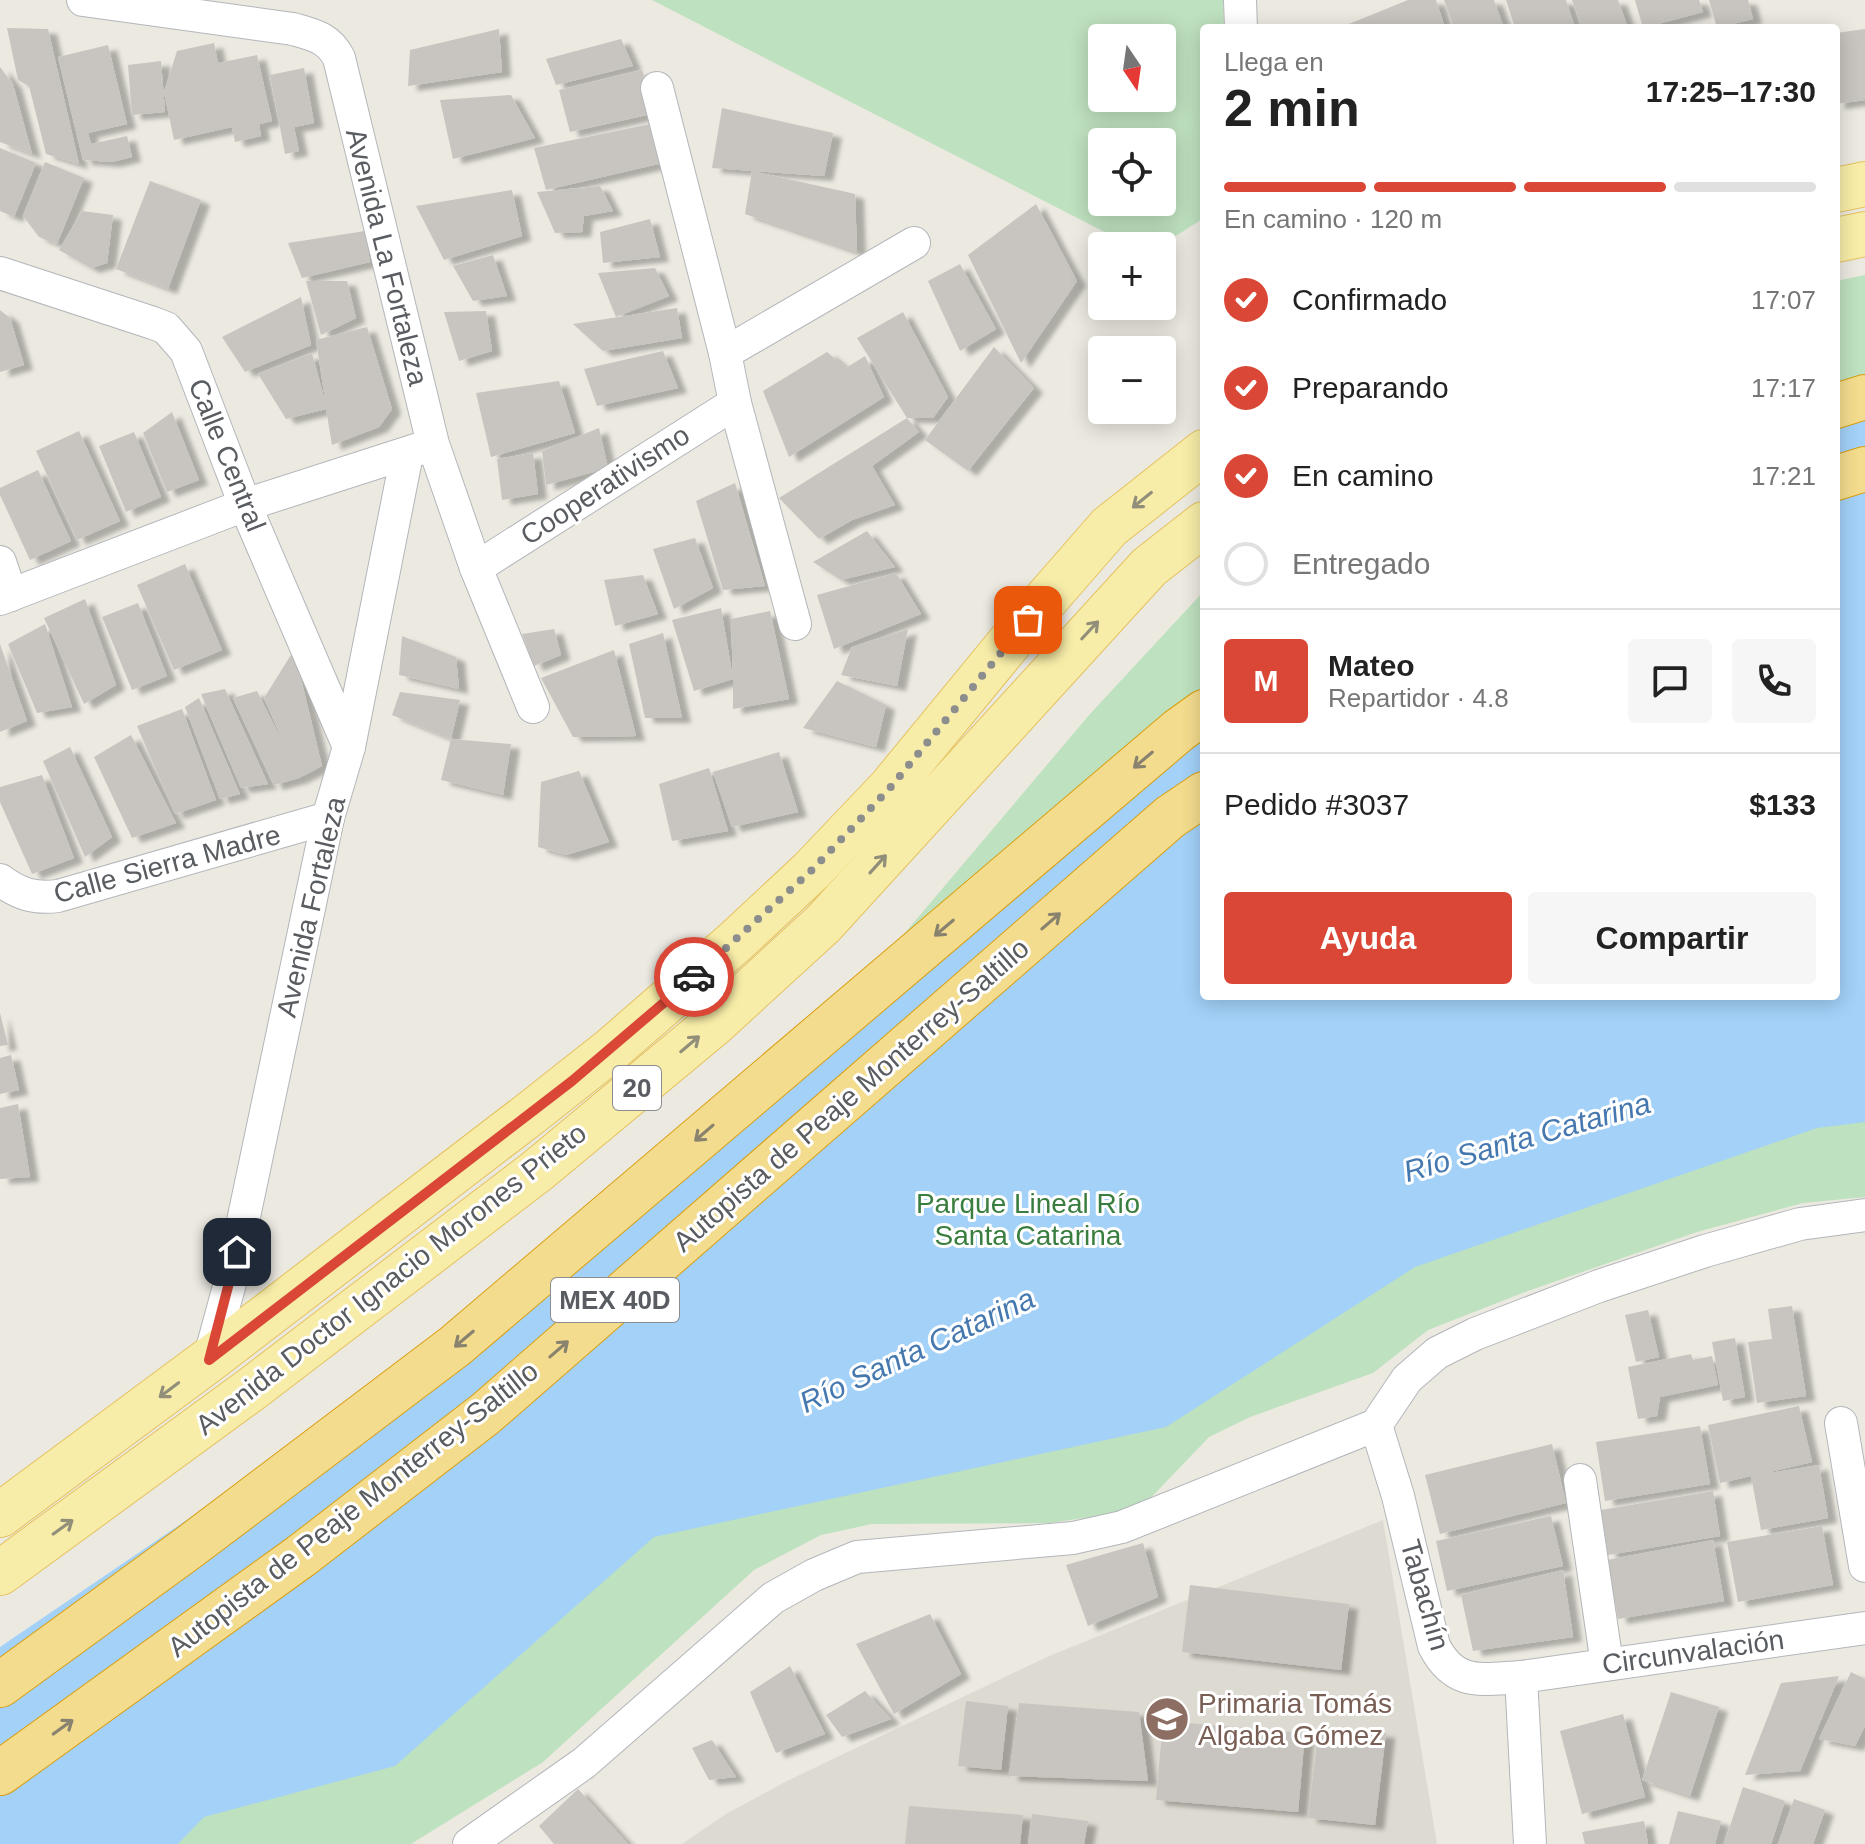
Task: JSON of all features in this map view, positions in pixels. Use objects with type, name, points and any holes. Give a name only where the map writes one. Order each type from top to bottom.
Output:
[{"type":"highway","points":[[1840,405],[1865,397]]},
{"type":"highway","points":[[1840,477],[1865,469]]},
{"type":"highway","name":"MEX 40D","points":[[0,1685],[188,1548],[455,1346],[1046,842],[1200,715]]},
{"type":"highway","name":"Autopista de Peaje Monterrey-Saltillo","points":[[0,1773],[301,1556],[485,1414],[1170,817],[1200,797]]},
{"type":"main road","points":[[1840,189],[1865,184]]},
{"type":"main road","points":[[1840,239],[1865,234]]},
{"type":"main road","name":"Avenida Doctor Ignacio Morones Prieto","points":[[0,1515],[209,1360],[612,1049],[736,941],[811,871],[890,788],[1109,527],[1200,455]]},
{"type":"main road","name":"Avenida Doctor Ignacio Morones Prieto","points":[[0,1573],[253,1388],[537,1171],[715,1023],[823,924],[1149,567],[1200,527]]},
{"type":"street","name":"Avenida La Fortaleza","points":[[83,0],[293,29],[323,38],[334,48],[339,58],[420,449],[476,568],[533,707]]},
{"type":"street","points":[[1240,0],[1241,24]]},
{"type":"street","points":[[657,88],[735,403],[795,624]]},
{"type":"street","points":[[725,353],[914,243]]},
{"type":"street","name":"Calle Central","points":[[0,273],[166,328],[186,351],[245,505],[349,747]]},
{"type":"street","name":"Cooperativismo","points":[[476,568],[735,403]]},
{"type":"street","points":[[0,562],[6,597],[245,505],[420,449]]},
{"type":"street","name":"Avenida Fortaleza","points":[[209,1360],[230,1283],[328,818],[349,747],[420,449]]},
{"type":"street","name":"Calle Sierra Madre","points":[[4,883],[24,895],[40,898],[58,896],[328,818]]},
{"type":"street","points":[[469,1844],[584,1763],[773,1598],[814,1575],[857,1557],[1073,1538],[1122,1527],[1376,1425],[1407,1379],[1437,1353],[1475,1334],[1599,1286],[1705,1251],[1800,1224],[1865,1215]]},
{"type":"street","points":[[1841,1423],[1865,1566]]},
{"type":"street","name":"Tabachín","points":[[1376,1425],[1398,1496],[1434,1646],[1441,1660],[1453,1673],[1476,1679],[1521,1677]]},
{"type":"street","points":[[1580,1480],[1607,1664]]},
{"type":"street","name":"Circunvalación","points":[[1521,1677],[1865,1628]]},
{"type":"street","points":[[1521,1677],[1530,1844]]},
{"type":"shaded area","name":"Primaria Tomás Algaba Gómez","points":[[1383,1520],[1437,1844],[682,1844],[726,1814],[789,1780],[1047,1657]]},
{"type":"green space","points":[[652,0],[1223,0],[1224,24],[1200,24],[1200,221],[1176,236],[1176,232],[1105,232]]},
{"type":"green space","name":"Río Santa Catarina","points":[[1865,275],[1865,1197],[1803,1203],[1697,1232],[1525,1292],[1428,1330],[1373,1373],[1250,1417],[1209,1437],[1139,1510],[1049,1523],[872,1524],[821,1535],[754,1570],[543,1762],[411,1844],[0,1844],[29,1638],[493,1293],[860,986],[1090,714],[1200,595],[1200,1000],[1840,1000],[1840,280]]},
{"type":"water","name":"Río Santa Catarina","points":[[1865,402],[1865,1122],[1817,1128],[1415,1267],[1166,1427],[654,1537],[395,1766],[204,1817],[178,1844],[0,1844],[0,1647],[444,1345],[1200,694],[1200,1000],[1840,1000],[1840,408]]},
{"type":"building","points":[[1408,0],[1436,0],[1444,24],[1349,24]]},
{"type":"building","points":[[1444,0],[1494,0],[1503,24],[1453,24]]},
{"type":"building","points":[[1506,0],[1566,0],[1574,24],[1514,24]]},
{"type":"building","points":[[1572,0],[1618,0],[1627,24],[1581,24]]},
{"type":"building","points":[[1635,0],[1699,0],[1703,12],[1658,24],[1642,24]]},
{"type":"building","points":[[1709,0],[1748,0],[1753,19],[1716,24]]},
{"type":"building","points":[[7,28],[48,29],[79,164],[46,154],[29,86],[18,80]]},
{"type":"building","points":[[499,29],[502,72],[408,86],[410,50]]},
{"type":"building","points":[[1865,29],[1865,100],[1840,103],[1840,32]]},
{"type":"building","points":[[621,39],[633,66],[556,85],[546,59]]},
{"type":"building","points":[[214,43],[218,63],[257,55],[272,121],[259,124],[261,136],[235,142],[232,127],[174,140],[164,92],[177,51]]},
{"type":"building","points":[[108,45],[127,124],[88,133],[91,144],[127,136],[132,157],[112,162],[83,160],[58,57]]},
{"type":"building","points":[[161,61],[165,112],[132,115],[128,65]]},
{"type":"building","points":[[0,67],[13,84],[32,154],[0,142]]},
{"type":"building","points":[[304,68],[314,123],[294,127],[299,151],[285,154],[270,75]]},
{"type":"building","points":[[642,70],[656,113],[570,132],[559,90]]},
{"type":"building","points":[[511,95],[535,138],[453,159],[440,100]]},
{"type":"building","points":[[722,108],[833,133],[824,176],[712,168]]},
{"type":"building","points":[[655,123],[667,162],[546,190],[534,148]]},
{"type":"building","points":[[0,148],[36,163],[14,217],[0,211]]},
{"type":"building","points":[[45,162],[84,178],[57,244],[39,237],[23,216]]},
{"type":"building","points":[[752,171],[855,194],[857,252],[745,214]]},
{"type":"building","points":[[150,181],[201,200],[168,289],[116,269]]},
{"type":"building","points":[[600,186],[613,211],[584,216],[582,232],[555,233],[537,192]]},
{"type":"building","points":[[512,190],[522,236],[444,260],[416,206]]},
{"type":"building","points":[[1036,204],[1077,281],[1021,363],[968,255]]},
{"type":"building","points":[[82,211],[113,215],[107,263],[91,268],[59,250]]},
{"type":"building","points":[[650,219],[660,257],[603,263],[600,232]]},
{"type":"building","points":[[365,231],[370,262],[302,278],[288,243]]},
{"type":"building","points":[[493,255],[507,296],[473,301],[453,266]]},
{"type":"building","points":[[960,264],[996,329],[960,351],[928,281]]},
{"type":"building","points":[[655,268],[669,296],[616,317],[598,273]]},
{"type":"building","points":[[306,281],[347,281],[356,318],[321,335]]},
{"type":"building","points":[[301,297],[311,345],[245,372],[222,337]]},
{"type":"building","points":[[677,308],[682,338],[603,351],[573,324]]},
{"type":"building","points":[[0,310],[10,318],[24,365],[0,372]]},
{"type":"building","points":[[486,311],[492,351],[459,361],[444,312]]},
{"type":"building","points":[[903,312],[948,397],[933,418],[907,418],[857,338]]},
{"type":"building","points":[[367,327],[392,409],[379,427],[332,445],[326,409],[286,419],[258,374],[312,353],[326,405],[316,340]]},
{"type":"building","points":[[994,347],[1034,388],[968,471],[925,440]]},
{"type":"building","points":[[663,351],[678,388],[597,406],[584,369]]},
{"type":"building","points":[[827,352],[846,368],[865,356],[884,397],[789,457],[763,391]]},
{"type":"building","points":[[559,381],[575,433],[491,457],[476,393]]},
{"type":"building","points":[[172,412],[199,480],[167,492],[143,433]]},
{"type":"building","points":[[907,418],[919,432],[872,466],[895,505],[852,520],[819,539],[779,498]]},
{"type":"building","points":[[599,428],[608,468],[546,485],[542,451]]},
{"type":"building","points":[[79,431],[120,521],[77,540],[36,451]]},
{"type":"building","points":[[134,432],[161,497],[126,512],[99,446]]},
{"type":"building","points":[[533,453],[538,494],[502,500],[497,459]]},
{"type":"building","points":[[38,470],[71,541],[30,560],[0,495],[0,488]]},
{"type":"building","points":[[735,483],[765,586],[723,590],[696,501]]},
{"type":"building","points":[[867,531],[895,567],[841,580],[813,562]]},
{"type":"building","points":[[695,538],[713,588],[674,609],[653,549]]},
{"type":"building","points":[[185,564],[222,650],[174,670],[137,585]]},
{"type":"building","points":[[896,573],[921,614],[834,649],[817,595]]},
{"type":"building","points":[[643,575],[658,614],[615,626],[604,580]]},
{"type":"building","points":[[85,599],[116,685],[84,704],[44,618]]},
{"type":"building","points":[[138,603],[167,676],[132,690],[102,617]]},
{"type":"building","points":[[721,608],[733,679],[694,691],[672,620]]},
{"type":"building","points":[[770,611],[789,699],[733,709],[731,619]]},
{"type":"building","points":[[45,624],[72,707],[37,713],[8,644]]},
{"type":"building","points":[[554,629],[561,655],[534,666],[522,634]]},
{"type":"building","points":[[908,629],[897,686],[841,675],[852,647]]},
{"type":"building","points":[[663,633],[682,718],[645,718],[629,644]]},
{"type":"building","points":[[402,636],[456,657],[459,689],[399,675]]},
{"type":"building","points":[[0,644],[27,721],[0,732]]},
{"type":"building","points":[[294,650],[322,766],[299,778],[274,785],[233,698],[257,691],[289,755],[264,698]]},
{"type":"building","points":[[614,650],[636,736],[573,737],[541,678]]},
{"type":"building","points":[[837,681],[886,705],[876,747],[803,728]]},
{"type":"building","points":[[225,689],[268,784],[241,788],[201,694]]},
{"type":"building","points":[[400,692],[460,700],[451,739],[392,715]]},
{"type":"building","points":[[199,698],[240,794],[220,799],[185,707]]},
{"type":"building","points":[[182,709],[216,800],[175,814],[137,726]]},
{"type":"building","points":[[131,735],[176,823],[132,838],[94,757]]},
{"type":"building","points":[[451,739],[511,744],[503,795],[441,780]]},
{"type":"building","points":[[70,747],[112,837],[85,857],[43,761]]},
{"type":"building","points":[[779,752],[798,812],[732,827],[713,772]]},
{"type":"building","points":[[709,768],[728,831],[672,841],[659,784]]},
{"type":"building","points":[[579,771],[609,842],[566,855],[538,847],[541,782]]},
{"type":"building","points":[[42,775],[74,858],[32,874],[0,802],[0,787]]},
{"type":"building","points":[[0,1013],[8,1045],[0,1046]]},
{"type":"building","points":[[11,1055],[19,1090],[0,1094],[0,1058]]},
{"type":"building","points":[[18,1104],[30,1177],[0,1179],[0,1108]]},
{"type":"building","points":[[1792,1306],[1806,1396],[1757,1403],[1748,1342],[1772,1339],[1768,1309]]},
{"type":"building","points":[[1648,1310],[1659,1357],[1636,1362],[1625,1315]]},
{"type":"building","points":[[1735,1338],[1745,1397],[1723,1401],[1712,1342]]},
{"type":"building","points":[[1691,1354],[1693,1360],[1712,1356],[1718,1385],[1660,1397],[1657,1416],[1638,1419],[1628,1367]]},
{"type":"building","points":[[1799,1406],[1812,1462],[1757,1475],[1819,1465],[1828,1518],[1761,1530],[1751,1476],[1720,1483],[1708,1425]]},
{"type":"building","points":[[1700,1426],[1710,1484],[1605,1501],[1596,1442]]},
{"type":"building","points":[[1552,1444],[1566,1503],[1440,1534],[1425,1475]]},
{"type":"building","points":[[1713,1491],[1720,1536],[1608,1555],[1601,1510]]},
{"type":"building","points":[[1551,1516],[1563,1566],[1447,1591],[1436,1541]]},
{"type":"building","points":[[1822,1526],[1833,1585],[1738,1602],[1727,1542]]},
{"type":"building","points":[[1713,1540],[1724,1601],[1618,1619],[1607,1560]]},
{"type":"building","points":[[1143,1543],[1158,1597],[1088,1626],[1066,1565]]},
{"type":"building","points":[[1563,1570],[1573,1637],[1473,1651],[1461,1595]]},
{"type":"building","points":[[1190,1585],[1349,1604],[1341,1670],[1182,1652]]},
{"type":"building","points":[[930,1614],[961,1674],[894,1714],[856,1644]]},
{"type":"building","points":[[790,1666],[825,1734],[776,1753],[750,1692]]},
{"type":"building","points":[[1851,1672],[1865,1679],[1865,1726],[1855,1746],[1819,1739]]},
{"type":"building","points":[[1839,1676],[1800,1771],[1745,1775],[1781,1683]]},
{"type":"building","points":[[865,1691],[891,1719],[842,1737],[826,1715]]},
{"type":"building","points":[[1671,1692],[1719,1707],[1690,1796],[1642,1780]]},
{"type":"building","points":[[966,1701],[1008,1706],[1001,1770],[958,1766]]},
{"type":"building","points":[[1019,1703],[1139,1712],[1148,1781],[1009,1776]]},
{"type":"building","points":[[1623,1714],[1645,1797],[1582,1814],[1560,1731]]},
{"type":"building","points":[[1163,1721],[1305,1733],[1298,1812],[1156,1800]]},
{"type":"building","points":[[1319,1726],[1386,1733],[1375,1825],[1308,1818]]},
{"type":"building","points":[[712,1740],[736,1777],[709,1780],[692,1748]]},
{"type":"building","points":[[1743,1787],[1785,1801],[1771,1844],[1724,1844]]},
{"type":"building","points":[[578,1789],[628,1844],[554,1844],[539,1826]]},
{"type":"building","points":[[1794,1799],[1825,1810],[1813,1844],[1778,1844]]},
{"type":"building","points":[[909,1806],[1023,1815],[1020,1844],[905,1844]]},
{"type":"building","points":[[1678,1811],[1721,1821],[1715,1844],[1669,1844]]},
{"type":"building","points":[[1032,1814],[1088,1821],[1084,1844],[1028,1844]]},
{"type":"building","points":[[1644,1821],[1648,1844],[1585,1844],[1582,1832]]},
{"type":"way so far","points":[[694,977],[811,871],[890,788],[1028,620]]},
{"type":"place","name":"Primaria Tomás Algaba Gómez","points":[[1167,1719]]},
{"type":"route","points":[[237,1252],[209,1360],[572,1081],[694,977]]},
{"type":"park label","name":"Parque Lineal Río Santa Catarina","points":[[1028,1219]]}]
